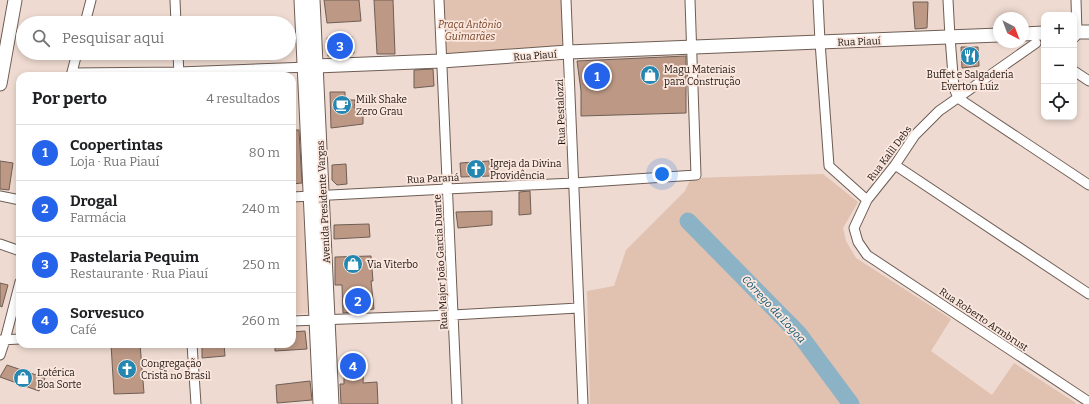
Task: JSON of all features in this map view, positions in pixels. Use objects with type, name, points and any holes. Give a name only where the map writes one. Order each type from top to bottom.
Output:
[{"type":"main road","points":[[0,84],[2,58],[15,0]]},
{"type":"main road","name":"Avenida Presidente Vargas","points":[[302,0],[310,67],[322,320],[332,404]]},
{"type":"main road","name":"Avenida Presidente Vargas","points":[[310,67],[313,0]]},
{"type":"main road","name":"Rua Piauí","points":[[310,67],[441,61],[568,52],[993,35]]},
{"type":"main road","points":[[1029,35],[1039,36]]},
{"type":"main road","name":"Avenida Presidente Vargas","points":[[320,404],[322,320]]},
{"type":"street","points":[[87,16],[91,0]]},
{"type":"street","points":[[175,0],[176,16]]},
{"type":"street","name":"Rua Major João Garcia Duarte","points":[[439,0],[457,404]]},
{"type":"street","name":"Rua Pestalozzi","points":[[566,0],[582,404]]},
{"type":"street","points":[[690,0],[692,47]]},
{"type":"street","points":[[818,0],[829,166],[867,200]]},
{"type":"street","points":[[948,0],[954,88],[958,98],[1089,185]]},
{"type":"street","points":[[1076,0],[1079,33]]},
{"type":"street","points":[[1039,36],[1044,48]]},
{"type":"street","name":"Rua Kalil Debs","points":[[867,255],[858,242],[854,228],[867,200],[895,166],[915,135],[939,111],[1039,36]]},
{"type":"street","name":"Rua Paraná","points":[[296,197],[447,188],[574,183],[696,175],[692,47]]},
{"type":"street","points":[[72,72],[75,60]]},
{"type":"street","points":[[178,60],[179,72]]},
{"type":"street","name":"Rua Piauí","points":[[216,72],[310,67]]},
{"type":"street","points":[[1077,73],[1089,81]]},
{"type":"street","points":[[895,166],[1089,294]]},
{"type":"street","points":[[0,196],[16,199]]},
{"type":"street","points":[[0,244],[16,250]]},
{"type":"street","name":"Rua Roberto Armbrust","points":[[867,255],[1088,402]]},
{"type":"street","points":[[0,355],[2,340],[16,295]]},
{"type":"street","points":[[296,321],[453,315],[578,308]]},
{"type":"street","points":[[2,340],[16,340]]},
{"type":"street","points":[[192,348],[196,404]]},
{"type":"shaded area","points":[[296,202],[303,202],[310,313],[296,314]]},
{"type":"green space","name":"Praça Antônio Guimarães","points":[[439,0],[566,0],[568,52],[441,61]]},
{"type":"green space","points":[[823,174],[858,202],[843,228],[846,241],[856,258],[951,319],[931,351],[992,395],[1014,363],[1076,403],[590,404],[587,291],[614,286],[626,250],[685,191],[691,178]]},
{"type":"building","points":[[324,0],[359,0],[361,21],[327,23]]},
{"type":"building","points":[[374,0],[393,0],[395,54],[377,54]]},
{"type":"building","points":[[913,2],[928,2],[927,28],[915,29]]},
{"type":"building","points":[[352,37],[354,53],[328,56],[327,38]]},
{"type":"building","name":"Buffet e Salgaderia Everton Luiz","points":[[961,47],[978,47],[979,66],[962,68]]},
{"type":"building","name":"Magu Materiais para Construção","points":[[686,56],[686,113],[581,116],[581,91],[577,61]]},
{"type":"building","points":[[433,69],[434,86],[414,88],[414,70]]},
{"type":"building","points":[[330,92],[345,92],[345,100],[355,100],[354,108],[363,108],[363,124],[331,128]]},
{"type":"building","points":[[296,130],[299,130],[302,183],[296,184]]},
{"type":"building","points":[[0,161],[13,163],[9,190],[0,189]]},
{"type":"building","name":"Igreja da Divina Providência","points":[[489,161],[491,176],[461,177],[460,163]]},
{"type":"building","points":[[346,164],[347,184],[337,185],[332,180],[332,165]]},
{"type":"building","points":[[530,191],[531,214],[519,215],[519,192]]},
{"type":"building","points":[[492,211],[492,225],[458,228],[456,212]]},
{"type":"building","points":[[369,224],[370,237],[334,239],[334,225]]},
{"type":"building","points":[[371,256],[373,281],[371,281],[374,309],[343,313],[342,285],[335,285],[335,257]]},
{"type":"building","points":[[0,283],[8,285],[2,307],[0,306]]},
{"type":"building","points":[[305,331],[307,349],[275,351],[275,348],[296,348],[296,332]]},
{"type":"building","name":"Congregação Cristã no Brasil","points":[[111,348],[140,348],[144,393],[114,394]]},
{"type":"building","points":[[202,348],[224,348],[225,356],[202,358]]},
{"type":"building","points":[[364,361],[363,383],[377,382],[378,404],[341,404],[340,384],[344,384],[344,371],[342,363]]},
{"type":"building","name":"Lotérica Boa Sorte","points":[[7,365],[45,378],[39,391],[0,377]]},
{"type":"building","points":[[310,381],[312,400],[277,403],[276,385]]},
{"type":"waterway","name":"Córrego da Logoa","points":[[688,221],[799,334],[851,404]]},
{"type":"place","name":"Pastelaria Pequim","points":[[340,46]]},
{"type":"place","name":"Buffet e Salgaderia Everton Luiz","points":[[970,56]]},
{"type":"place","name":"Magu Materiais para Construção","points":[[650,75]]},
{"type":"place","name":"Coopertintas","points":[[597,76]]},
{"type":"place","name":"Milk Shake Zero Grau","points":[[342,105]]},
{"type":"place","name":"Igreja da Divina Providência","points":[[476,169]]},
{"type":"place","name":"Via Viterbo","points":[[353,264]]},
{"type":"place","name":"Drogal","points":[[358,301]]},
{"type":"place","name":"Sorvesuco","points":[[353,366]]},
{"type":"place","name":"Congregação Cristã no Brasil","points":[[127,369]]},
{"type":"place","name":"Lotérica Boa Sorte","points":[[23,378]]}]
